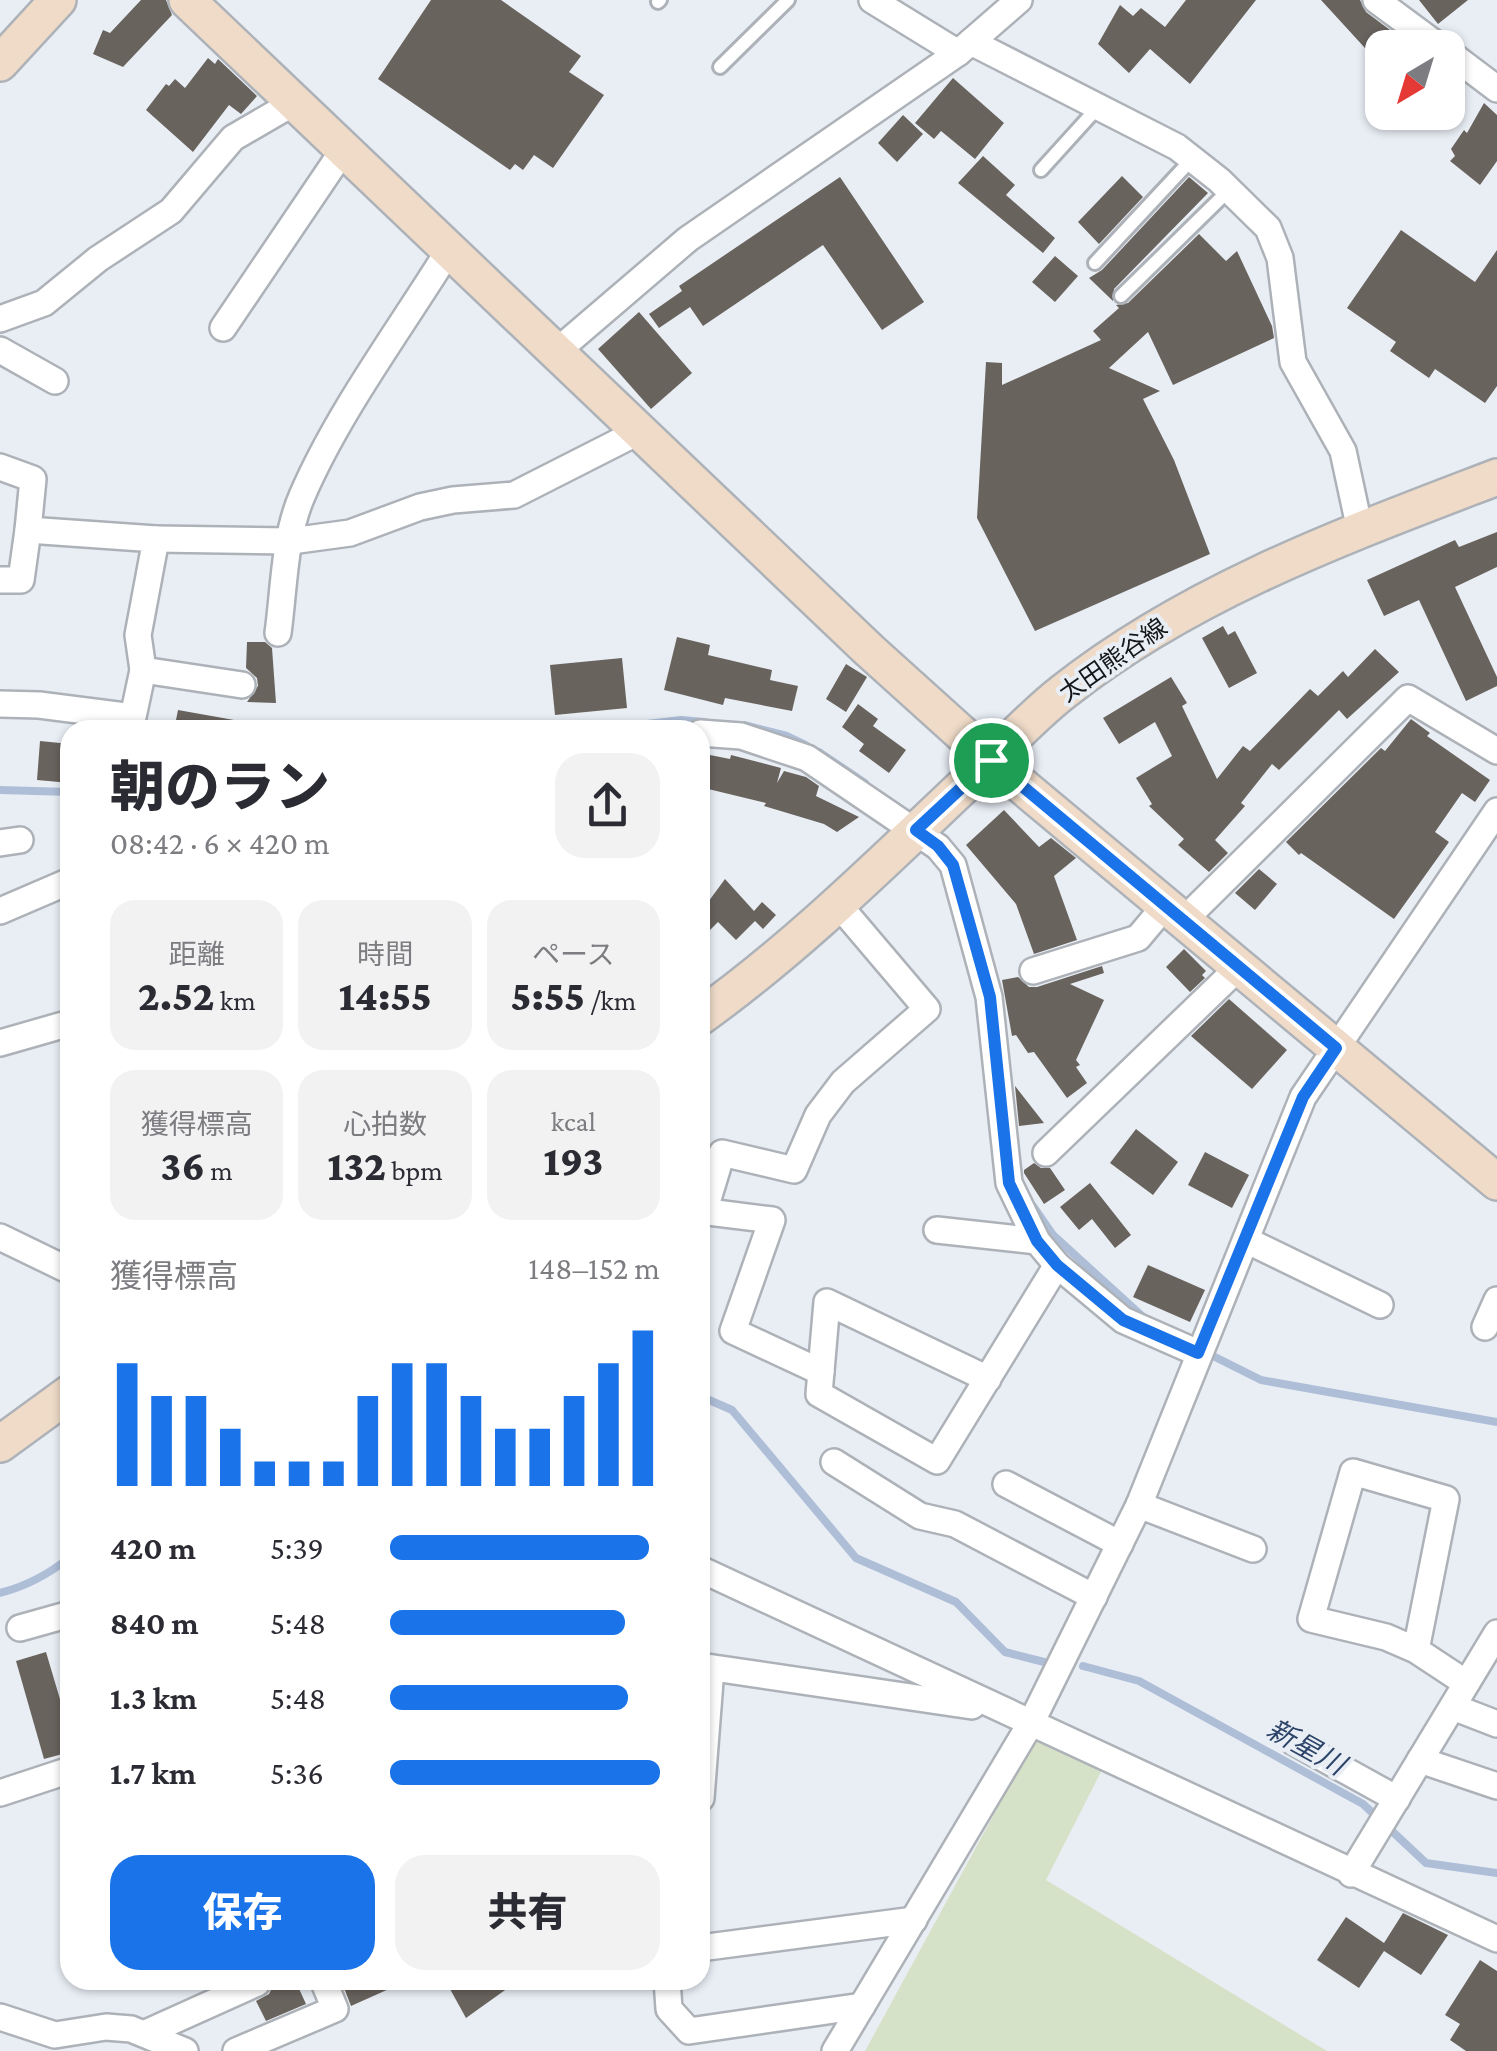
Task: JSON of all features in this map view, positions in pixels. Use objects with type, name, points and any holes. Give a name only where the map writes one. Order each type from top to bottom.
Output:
[{"type":"street","points":[[0,63],[58,0]]},
{"type":"street","points":[[188,0],[869,650],[1173,915],[1497,1182]]},
{"type":"street","points":[[872,0],[1178,147],[1268,228],[1280,258],[1293,362],[1344,451],[1360,530]]},
{"type":"street","points":[[556,352],[688,239],[965,47],[1019,0]]},
{"type":"street","points":[[1376,0],[1417,30]]},
{"type":"street","points":[[1465,64],[1497,88]]},
{"type":"street","points":[[0,319],[44,303],[98,259],[171,212],[232,138],[296,102]]},
{"type":"street","points":[[223,328],[344,149]]},
{"type":"street","points":[[278,634],[300,499],[336,430],[450,250]]},
{"type":"street","points":[[0,350],[55,381]]},
{"type":"street","points":[[28,530],[156,539],[291,541],[350,533],[420,507],[514,495],[640,430]]},
{"type":"street","points":[[0,467],[33,479],[21,580],[0,580]]},
{"type":"street","name":"太田熊谷線","points":[[710,1009],[837,903],[1062,693],[1162,624],[1248,578],[1497,477]]},
{"type":"street","points":[[0,704],[133,717],[143,670],[138,635],[156,539]]},
{"type":"street","points":[[143,670],[242,686]]},
{"type":"street","points":[[1033,971],[1138,938],[1173,915],[1408,698],[1497,750]]},
{"type":"street","points":[[710,734],[741,736],[808,758],[922,824],[953,865],[990,997],[1009,1183],[1037,1241],[1057,1265],[1123,1320],[1198,1353]]},
{"type":"street","points":[[835,2051],[1032,1722],[1094,1598],[1139,1506],[1303,1097],[1497,811]]},
{"type":"street","points":[[0,911],[60,885]]},
{"type":"street","points":[[710,1188],[722,1153],[794,1170],[818,1115],[844,1082],[927,1009],[837,903]]},
{"type":"street","points":[[1046,1153],[1238,968]]},
{"type":"street","points":[[0,1043],[60,1026]]},
{"type":"street","points":[[710,1213],[772,1220],[733,1330],[821,1372]]},
{"type":"street","points":[[937,1230],[1037,1241]]},
{"type":"street","points":[[0,1237],[60,1267]]},
{"type":"street","points":[[1246,1240],[1380,1305]]},
{"type":"street","points":[[988,1379],[827,1302],[818,1394],[938,1461],[988,1379],[1057,1265]]},
{"type":"street","points":[[1485,1327],[1497,1300]]},
{"type":"street","points":[[0,1444],[60,1401]]},
{"type":"street","points":[[834,1462],[920,1516],[955,1524],[1094,1598]]},
{"type":"street","points":[[1416,1650],[1446,1499],[1354,1472],[1311,1619],[1386,1637],[1416,1650],[1466,1683]]},
{"type":"street","points":[[1006,1484],[1120,1544]]},
{"type":"street","points":[[1139,1506],[1252,1549]]},
{"type":"street","points":[[710,1574],[1497,1940]]},
{"type":"street","points":[[20,1628],[60,1617]]},
{"type":"street","points":[[1351,1874],[1497,1633]]},
{"type":"street","points":[[710,1668],[1002,1711]]},
{"type":"street","points":[[1452,1707],[1497,1724]]},
{"type":"street","points":[[1294,1742],[1394,1804]]},
{"type":"street","points":[[1420,1760],[1497,1786]]},
{"type":"street","points":[[0,1793],[60,1773]]},
{"type":"street","points":[[710,1947],[914,1920]]},
{"type":"street","points":[[146,2033],[241,1990]]},
{"type":"street","points":[[236,2051],[335,2009],[327,1990]]},
{"type":"street","points":[[668,1990],[669,2009],[689,2031],[862,2006]]},
{"type":"street","points":[[0,2017],[55,2035],[106,2027],[146,2033],[185,2051]]},
{"type":"lane","points":[[720,67],[788,0]]},
{"type":"lane","points":[[1041,170],[1098,106]]},
{"type":"lane","points":[[1094,263],[1192,158]]},
{"type":"lane","points":[[1121,296],[1229,190]]},
{"type":"green space","points":[[1035,1739],[1104,1766],[1046,1880],[1327,2051],[865,2051]]},
{"type":"building","points":[[141,0],[166,0],[172,15],[123,67],[93,54],[103,30],[110,33]]},
{"type":"building","points":[[431,0],[501,0],[581,56],[569,72],[604,95],[553,168],[534,155],[523,170],[515,164],[510,170],[378,79]]},
{"type":"building","points":[[1186,0],[1256,0],[1190,84],[1150,49],[1129,73],[1098,44],[1120,5],[1133,16],[1141,8],[1165,27]]},
{"type":"building","points":[[1321,0],[1360,0],[1366,12],[1390,30],[1365,30],[1365,48]]},
{"type":"building","points":[[1419,0],[1468,0],[1438,24]]},
{"type":"building","points":[[208,58],[215,64],[218,59],[257,96],[241,114],[229,105],[193,152],[146,110],[166,84],[169,86],[175,79],[185,88]]},
{"type":"building","points":[[953,78],[1004,123],[975,159],[941,131],[934,139],[915,123]]},
{"type":"building","points":[[1484,103],[1497,115],[1497,161],[1480,185],[1450,161],[1455,156],[1451,149],[1464,130],[1467,133]]},
{"type":"building","points":[[903,115],[923,134],[897,162],[878,143]]},
{"type":"building","points":[[983,156],[1015,185],[1006,195],[1055,238],[1043,253],[958,183]]},
{"type":"building","points":[[1122,176],[1143,197],[1099,244],[1078,222]]},
{"type":"building","points":[[840,177],[924,302],[882,330],[823,245],[703,326],[690,307],[659,328],[649,314],[682,291],[679,286]]},
{"type":"building","points":[[1189,177],[1208,193],[1114,289],[1113,301],[1089,278],[1102,270]]},
{"type":"building","points":[[1401,230],[1475,282],[1497,250],[1497,386],[1485,403],[1435,369],[1429,378],[1390,351],[1396,342],[1347,308]]},
{"type":"building","points":[[1199,234],[1226,261],[1237,251],[1274,338],[1173,385],[1148,332],[1109,368],[1160,391],[1143,399],[1174,460],[1210,554],[1035,631],[977,518],[986,362],[1002,363],[1002,385],[1101,340],[1093,331],[1119,308],[1116,305],[1128,303]]},
{"type":"building","points":[[1055,256],[1078,276],[1055,302],[1032,282]]},
{"type":"building","points":[[639,312],[692,373],[651,409],[598,349]]},
{"type":"building","points":[[1497,532],[1497,567],[1455,587],[1497,677],[1497,686],[1466,701],[1419,600],[1384,616],[1367,580],[1455,540],[1459,547]]},
{"type":"building","points":[[1223,626],[1228,635],[1235,631],[1257,673],[1229,688],[1202,638]]},
{"type":"building","points":[[677,637],[710,645],[708,655],[772,670],[770,680],[798,686],[792,711],[725,698],[723,705],[664,690]]},
{"type":"building","points":[[247,642],[265,642],[272,648],[276,703],[247,702],[258,686],[257,678],[246,668]]},
{"type":"building","points":[[1375,649],[1399,672],[1347,719],[1339,710],[1279,770],[1272,764],[1241,803],[1245,806],[1215,840],[1228,853],[1209,872],[1178,845],[1184,839],[1149,806],[1152,804],[1136,778],[1172,756],[1155,722],[1119,744],[1103,718],[1171,677],[1187,703],[1182,706],[1217,779],[1243,746],[1250,751],[1310,689],[1318,696],[1343,671],[1348,677]]},
{"type":"building","points":[[622,658],[627,708],[555,715],[550,665]]},
{"type":"building","points":[[846,664],[867,677],[846,712],[826,699]]},
{"type":"building","points":[[858,704],[878,719],[873,726],[906,750],[889,773],[859,751],[864,744],[842,727]]},
{"type":"building","points":[[178,710],[234,720],[176,720]]},
{"type":"building","points":[[1411,719],[1430,733],[1427,736],[1490,780],[1475,802],[1462,793],[1435,832],[1449,842],[1394,919],[1299,855],[1286,842],[1381,748],[1385,751]]},
{"type":"building","points":[[40,741],[60,743],[60,782],[37,780]]},
{"type":"building","points":[[710,755],[730,759],[731,755],[781,768],[777,783],[784,771],[806,777],[819,786],[816,796],[859,817],[837,832],[824,824],[764,806],[766,803],[710,789]]},
{"type":"building","points":[[1004,810],[1039,847],[1051,838],[1076,858],[1054,876],[1077,940],[1034,954],[1016,904],[966,845]]},
{"type":"building","points":[[1259,869],[1277,884],[1255,910],[1235,893]]},
{"type":"building","points":[[725,879],[754,911],[762,902],[776,915],[763,929],[755,921],[736,940],[718,922],[710,930],[710,899]]},
{"type":"building","points":[[1184,949],[1206,971],[1202,975],[1205,978],[1190,992],[1166,967]]},
{"type":"building","points":[[1102,966],[1104,973],[1070,984],[1104,1000],[1076,1060],[1080,1065],[1076,1067],[1087,1083],[1067,1098],[1034,1052],[1028,1053],[1016,1035],[1012,1036],[1002,980],[1018,977],[1029,987],[1037,987]]},
{"type":"building","points":[[1229,999],[1287,1050],[1252,1089],[1191,1036]]},
{"type":"building","points":[[1015,1086],[1044,1123],[1019,1126]]},
{"type":"building","points":[[1136,1129],[1178,1162],[1153,1195],[1110,1163]]},
{"type":"building","points":[[1205,1152],[1249,1175],[1232,1208],[1188,1185]]},
{"type":"building","points":[[1034,1163],[1050,1168],[1065,1190],[1044,1204],[1024,1173]]},
{"type":"building","points":[[1090,1183],[1131,1235],[1115,1248],[1092,1219],[1079,1230],[1060,1207]]},
{"type":"building","points":[[1148,1265],[1205,1290],[1190,1322],[1133,1297]]},
{"type":"building","points":[[46,1652],[60,1699],[60,1755],[44,1759],[16,1661]]},
{"type":"building","points":[[1403,1913],[1448,1935],[1421,1975],[1384,1951],[1359,1988],[1317,1960],[1346,1917],[1384,1943]]},
{"type":"building","points":[[1480,1960],[1497,1971],[1497,2051],[1466,2051],[1450,2040],[1460,2024],[1445,2015]]},
{"type":"building","points":[[271,1990],[300,1990],[306,2004],[266,2021],[256,2001]]},
{"type":"building","points":[[345,1990],[387,1990],[351,2006]]},
{"type":"building","points":[[451,1990],[505,1990],[466,2018]]},
{"type":"waterway","points":[[744,725],[806,745]]},
{"type":"waterway","points":[[819,752],[865,783]]},
{"type":"waterway","points":[[0,790],[60,792]]},
{"type":"waterway","points":[[1033,1206],[1053,1235],[1142,1316]]},
{"type":"waterway","points":[[1207,1353],[1261,1380],[1497,1422]]},
{"type":"waterway","name":"新星川","points":[[710,1400],[732,1410],[856,1558],[956,1602],[1005,1652],[1048,1663]]},
{"type":"waterway","name":"新星川","points":[[0,1593],[37,1579],[60,1564]]},
{"type":"waterway","name":"新星川","points":[[1083,1666],[1139,1681],[1363,1804],[1426,1863],[1497,1873]]},
{"type":"route","points":[[991,760],[1336,1048],[1303,1097],[1198,1353],[1123,1320],[1057,1265],[1037,1241],[1009,1183],[990,997],[953,865],[938,846],[916,830],[991,760]]}]
